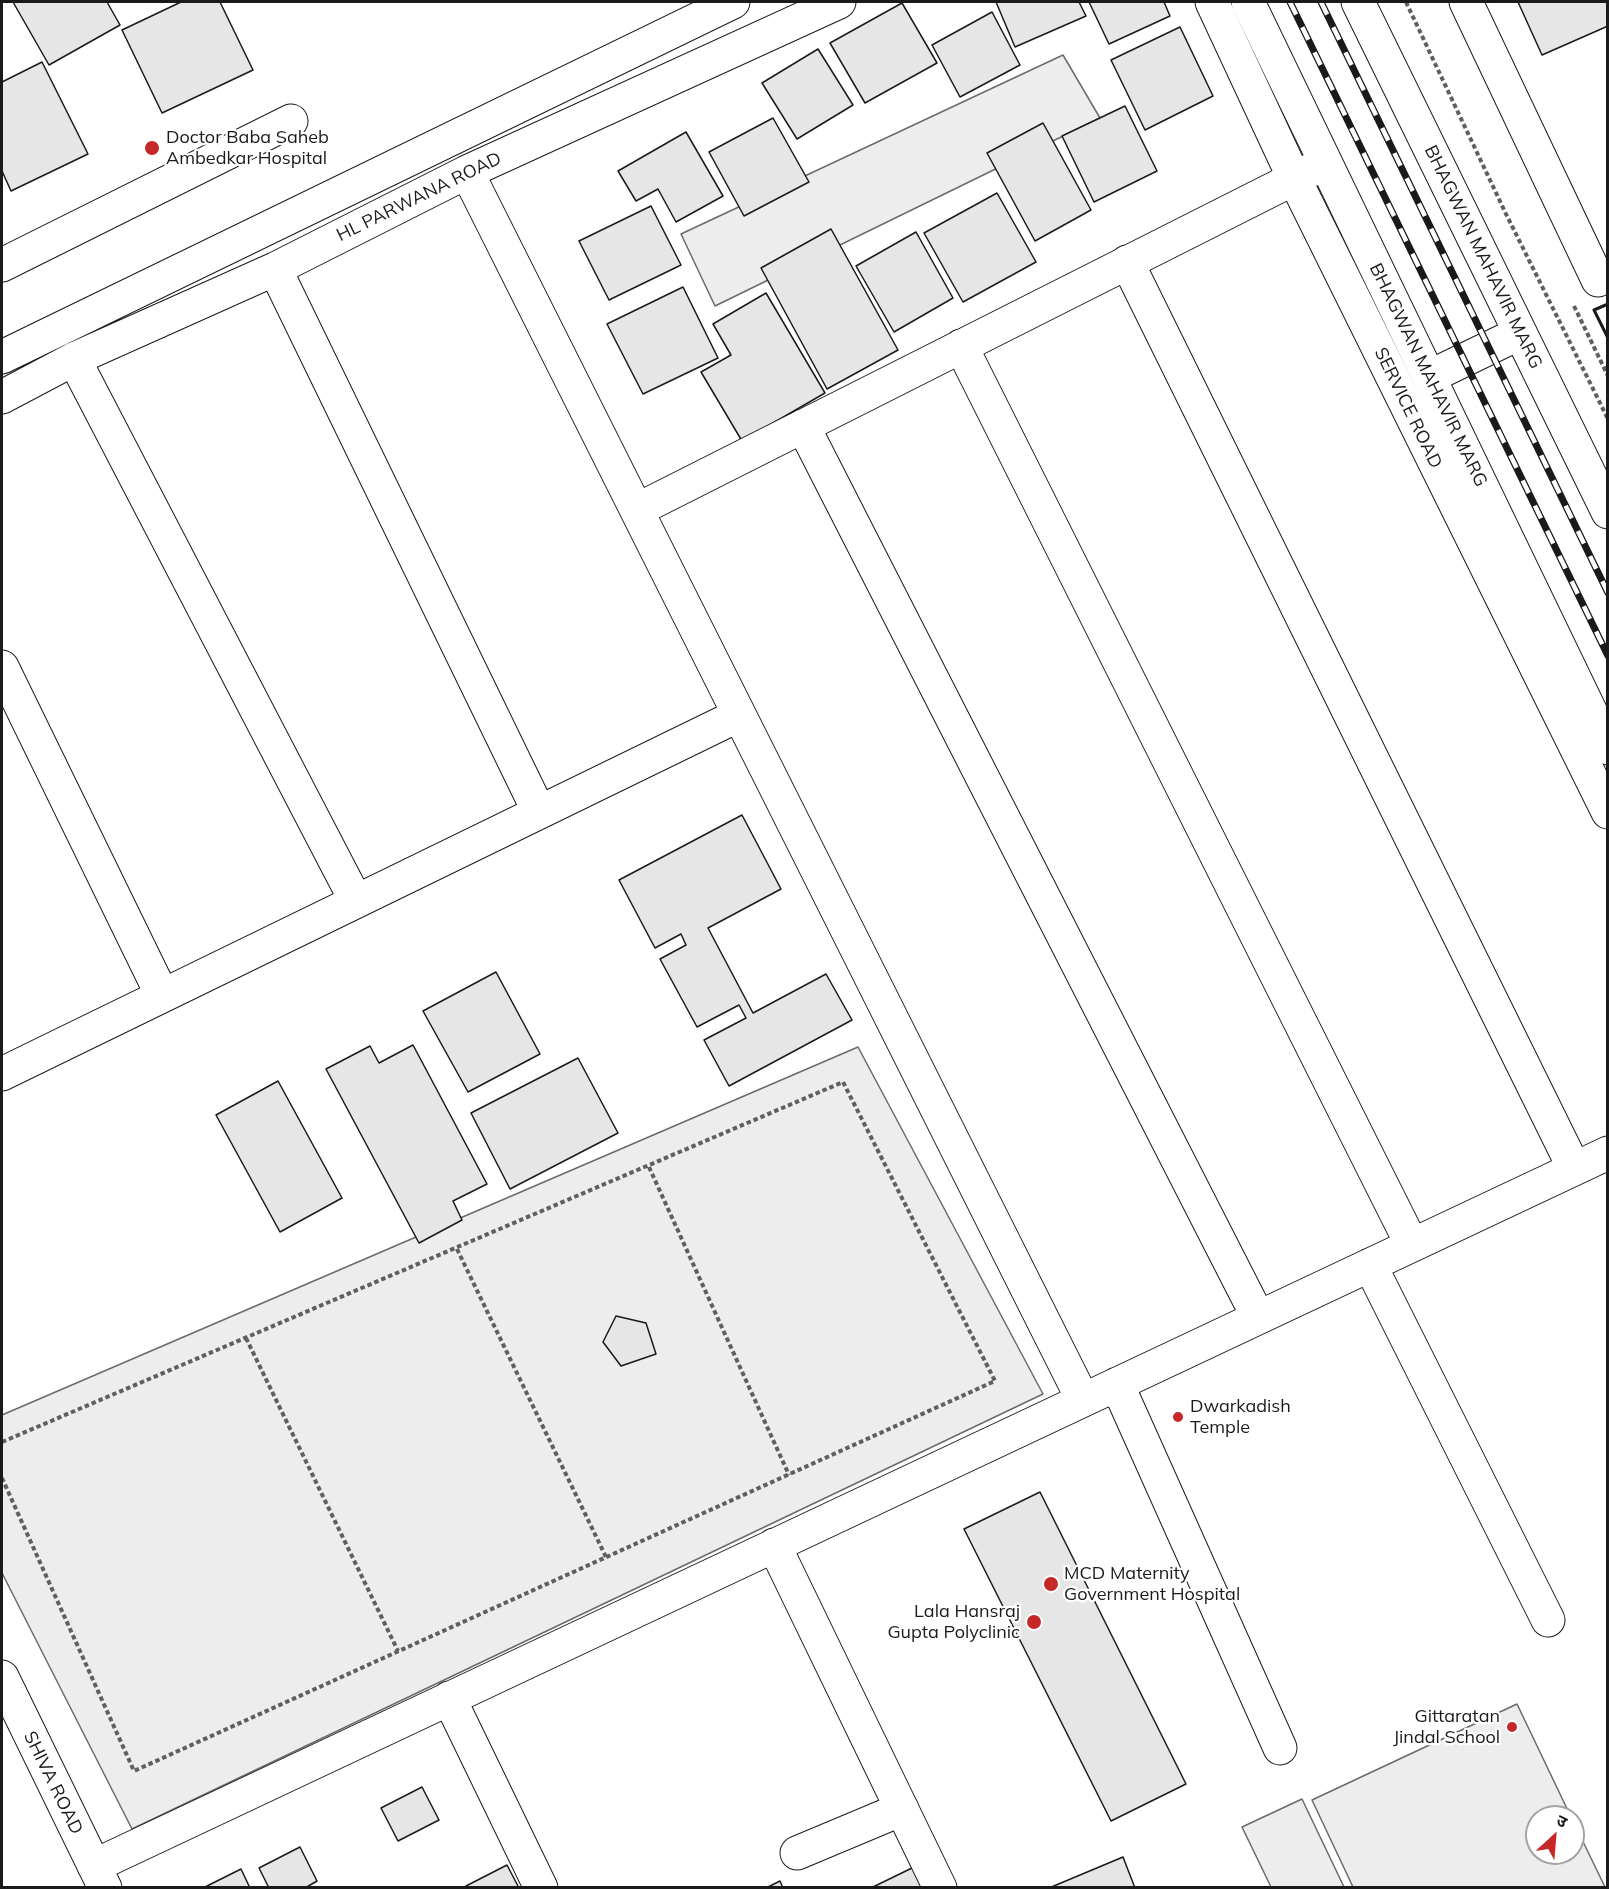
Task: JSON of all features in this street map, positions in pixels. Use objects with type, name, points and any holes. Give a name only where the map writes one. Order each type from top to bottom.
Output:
[{"type":"street","points":[[2,357],[733,2]]},
{"type":"street","name":"HL PARWANA ROAD","points":[[2,397],[74,359],[276,269],[467,172],[839,2]]},
{"type":"street","name":"SERVICE ROAD","points":[[1212,2],[1294,178],[1608,812]]},
{"type":"street","name":"BHAGWAN MAHAVIR MARG","points":[[1248,2],[1608,748]]},
{"type":"street","name":"BHAGWAN MAHAVIR MARG","points":[[1358,2],[1608,512]]},
{"type":"street","points":[[1466,2],[1598,280],[1608,275]]},
{"type":"street","points":[[2,265],[291,121]]},
{"type":"street","points":[[637,510],[1326,162]]},
{"type":"street","points":[[467,172],[1083,1400]]},
{"type":"street","points":[[1127,262],[1574,1168]]},
{"type":"street","points":[[276,269],[539,812]]},
{"type":"street","points":[[1429,377],[1520,333]]},
{"type":"street","points":[[961,346],[1412,1245]]},
{"type":"street","points":[[74,359],[356,901]]},
{"type":"street","points":[[803,426],[1258,1317]]},
{"type":"street","points":[[2,667],[162,995]]},
{"type":"street","points":[[2,1074],[739,715]]},
{"type":"street","points":[[99,1877],[449,1698],[1608,1153]]},
{"type":"street","points":[[1370,1265],[1548,1620]]},
{"type":"street","points":[[1117,1384],[1280,1748]]},
{"type":"street","points":[[774,1545],[940,1887]]},
{"type":"street","name":"SHIVA ROAD","points":[[2,1677],[99,1877]]},
{"type":"street","points":[[449,1698],[541,1887]]},
{"type":"street","points":[[797,1853],[902,1809]]},
{"type":"path","points":[[1406,2],[1506,214],[1608,419]]},
{"type":"path","points":[[2,1442],[843,1082],[995,1381],[134,1771],[2,1478]]},
{"type":"path","points":[[649,1167],[789,1474]]},
{"type":"path","points":[[457,1248],[606,1557]]},
{"type":"path","points":[[246,1338],[398,1651]]},
{"type":"shaded area","points":[[1063,55],[1100,118],[715,306],[681,234]]},
{"type":"shaded area","points":[[858,1047],[1043,1394],[132,1829],[2,1573],[2,1415]]},
{"type":"shaded area","points":[[1517,1704],[1565,1805],[1525,1805],[1525,1865],[1585,1865],[1585,1846],[1605,1887],[1353,1887],[1312,1800]]},
{"type":"shaded area","points":[[1302,1799],[1344,1887],[1271,1887],[1242,1827]]},
{"type":"building","points":[[13,2],[107,2],[120,25],[49,65]]},
{"type":"building","points":[[181,2],[220,2],[253,70],[162,113],[122,30]]},
{"type":"building","points":[[996,2],[1079,2],[1086,16],[1015,47]]},
{"type":"building","points":[[1089,2],[1164,2],[1170,16],[1109,44]]},
{"type":"building","points":[[1518,2],[1608,2],[1608,26],[1542,55]]},
{"type":"building","points":[[902,3],[937,63],[865,103],[830,43]]},
{"type":"building","points":[[992,12],[1020,65],[960,97],[932,45]]},
{"type":"building","points":[[1180,27],[1213,96],[1145,130],[1111,60]]},
{"type":"building","points":[[818,49],[853,105],[797,139],[762,83]]},
{"type":"building","points":[[42,62],[88,154],[11,191],[2,171],[2,82]]},
{"type":"building","points":[[1125,106],[1157,171],[1094,202],[1062,136]]},
{"type":"building","points":[[773,118],[809,182],[744,216],[709,152]]},
{"type":"building","points":[[1043,123],[1091,210],[1035,241],[987,153]]},
{"type":"building","points":[[686,132],[723,196],[676,222],[658,189],[636,201],[618,171]]},
{"type":"building","points":[[997,193],[1036,262],[963,302],[924,233]]},
{"type":"building","points":[[651,206],[681,265],[609,300],[579,241]]},
{"type":"building","points":[[831,229],[898,350],[827,389],[761,268]]},
{"type":"building","points":[[916,232],[953,298],[894,332],[856,266]]},
{"type":"building","points":[[683,287],[718,358],[643,394],[607,324]]},
{"type":"building","points":[[766,293],[825,393],[742,441],[701,372],[731,355],[713,324]]},
{"type":"building","points":[[742,815],[781,889],[708,928],[753,1013],[826,974],[852,1020],[729,1086],[704,1040],[746,1018],[739,1005],[697,1027],[660,959],[686,945],[681,934],[655,948],[619,880]]},
{"type":"building","points":[[496,972],[540,1054],[468,1092],[423,1011]]},
{"type":"building","points":[[413,1045],[487,1184],[453,1201],[462,1220],[419,1243],[326,1069],[370,1046],[379,1063]]},
{"type":"building","points":[[578,1058],[618,1133],[510,1189],[471,1113]]},
{"type":"building","points":[[278,1081],[342,1198],[280,1232],[216,1115]]},
{"type":"building","points":[[616,1316],[646,1323],[656,1354],[621,1366],[603,1342]]},
{"type":"building","points":[[1040,1492],[1186,1784],[1111,1821],[964,1529]]},
{"type":"building","points":[[422,1787],[439,1820],[398,1841],[381,1808]]},
{"type":"building","points":[[300,1847],[317,1881],[305,1888],[269,1888],[259,1868]]},
{"type":"building","points":[[1123,1857],[1135,1888],[1049,1888]]},
{"type":"building","points":[[507,1865],[519,1888],[467,1888],[466,1886]]},
{"type":"building","points":[[914,1867],[925,1888],[873,1887]]},
{"type":"building","points":[[241,1869],[250,1888],[203,1888]]},
{"type":"building","points":[[780,1881],[783,1888],[766,1888]]},
{"type":"railway","points":[[1290,2],[1608,656]]},
{"type":"railway","points":[[1321,2],[1608,593]]},
{"type":"wall","points":[[1608,304],[1594,310],[1608,338]]},
{"type":"place","name":"Doctor Baba Saheb Ambedkar Hospital","points":[[152,148]]},
{"type":"place","name":"Dwarkadish Temple","points":[[1178,1417]]},
{"type":"place","name":"MCD Maternity Government Hospital","points":[[1051,1584]]},
{"type":"place","name":"Lala Hansraj Gupta Polyclinic","points":[[1034,1622]]},
{"type":"place","name":"Gittaratan Jindal School","points":[[1512,1727]]}]
